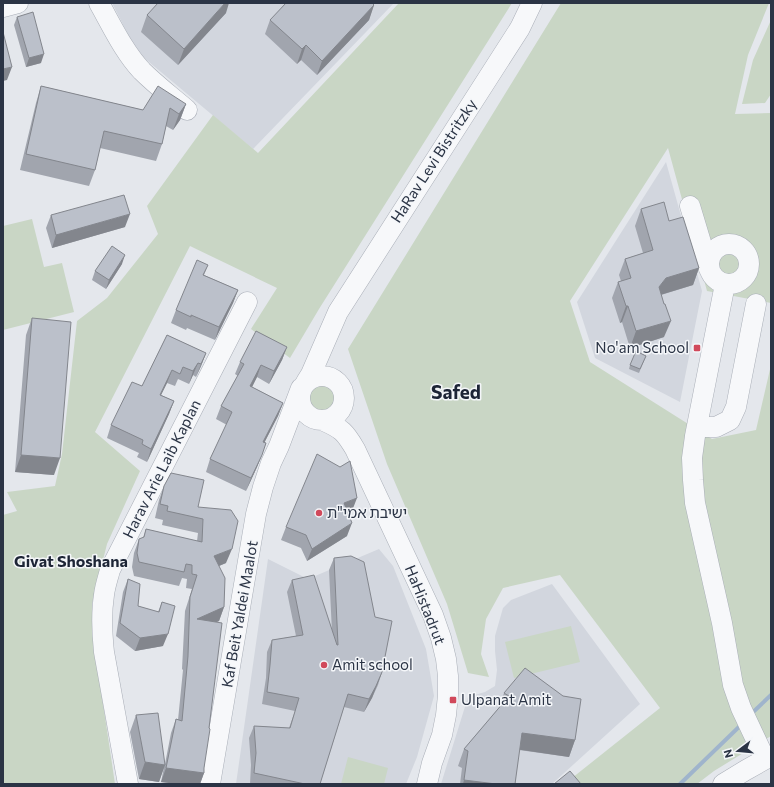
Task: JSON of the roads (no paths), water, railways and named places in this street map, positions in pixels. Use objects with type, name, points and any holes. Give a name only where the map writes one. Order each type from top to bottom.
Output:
[{"type":"street","points":[[3,7],[18,3]]},
{"type":"street","points":[[99,3],[127,52],[142,71],[187,110]]},
{"type":"street","name":"HaRav Levi Bistritzky","points":[[304,385],[311,374],[338,312],[520,28],[532,3]]},
{"type":"street","points":[[690,206],[710,272],[714,278],[725,284],[732,285],[738,282],[744,278],[747,273],[749,260],[746,253],[738,246],[725,244],[718,247],[713,252],[708,265],[710,272]]},
{"type":"street","points":[[723,784],[768,758],[741,708],[733,684],[722,623],[695,503],[692,458],[725,284]]},
{"type":"street","name":"Harav Arie Laib Kaplan","points":[[128,784],[103,646],[102,614],[104,593],[110,570],[247,302]]},
{"type":"street","points":[[697,427],[716,427],[730,420],[736,407],[756,304]]},
{"type":"street","name":"HaRav Levi Bistritzky","points":[[335,318],[330,334],[330,358],[342,394]]},
{"type":"street","points":[[317,419],[304,413],[300,406],[299,395],[304,385],[314,377],[321,375],[329,376],[338,383],[342,394]]},
{"type":"street","name":"Kaf Beit Yaldei Maalot","points":[[210,784],[256,514],[271,463],[304,385]]},
{"type":"street","name":"Kaf Beit Yaldei Maalot","points":[[279,446],[294,426],[317,419],[332,418],[338,414],[341,410],[342,394]]},
{"type":"street","name":"HaHistadrut","points":[[342,394],[346,418],[358,456]]},
{"type":"street","name":"HaHistadrut","points":[[317,419],[341,430],[347,436],[358,456],[432,615],[441,638],[448,676],[446,715],[442,735],[432,763],[427,784]]},
{"type":"waterway","points":[[750,715],[771,695]]},
{"type":"waterway","points":[[680,784],[743,723]]},
{"type":"place","name":"No'am School","points":[[697,348]]},
{"type":"place","name":"ישיבת אמי\"ת","points":[[319,513]]},
{"type":"place","name":"Amit school","points":[[324,665]]},
{"type":"place","name":"Ulpanat Amit","points":[[453,700]]},
{"type":"district","name":"Safed","points":[[456,392]]},
{"type":"district","name":"Givat Shoshana","points":[[71,561]]}]
